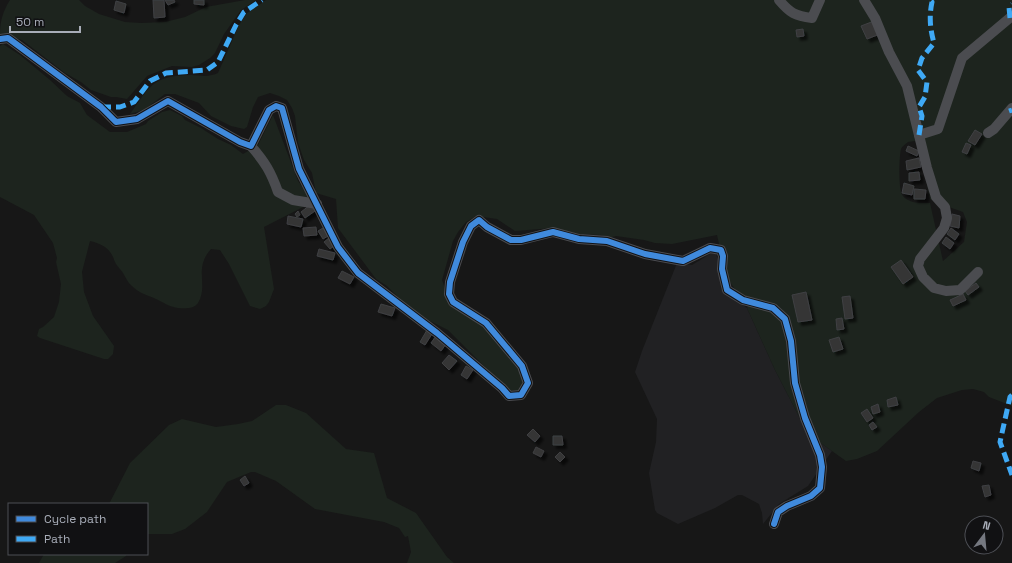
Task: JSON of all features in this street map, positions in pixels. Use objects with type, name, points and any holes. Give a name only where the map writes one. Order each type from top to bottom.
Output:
[{"type":"street","points":[[779,0],[786,8],[798,16],[812,18],[820,0]]},
{"type":"street","points":[[864,0],[907,86],[927,168],[936,197],[945,207],[947,218],[944,228],[920,259],[918,266],[923,277],[934,288],[946,290],[960,290],[978,272]]},
{"type":"street","points":[[919,135],[938,129],[962,58],[1012,16]]},
{"type":"street","points":[[0,39],[8,38],[100,107],[116,122],[137,119],[168,101],[240,142],[251,146],[264,160],[273,177],[278,192],[293,200],[316,204]]},
{"type":"street","points":[[251,146],[269,110],[276,106],[282,108],[299,169],[338,247],[358,273],[437,333],[502,388],[509,396],[521,395],[528,383],[522,366],[486,322],[453,302],[449,294],[450,282],[463,242],[471,226],[479,220],[487,227],[511,240],[521,240],[553,232],[579,239],[607,241],[645,254],[683,261],[710,248],[721,250],[723,256],[722,269],[727,290],[743,300],[773,308],[784,319],[792,341],[795,383],[805,418],[820,455],[822,467],[820,488],[811,496],[787,506],[778,512],[774,524]]},
{"type":"street","points":[[988,133],[994,129],[1012,108]]},
{"type":"shaded area","points":[[10,0],[79,0],[85,6],[99,14],[125,22],[141,23],[165,22],[185,17],[206,7],[245,0],[256,0],[241,10],[224,34],[215,53],[210,58],[199,65],[192,67],[172,66],[147,76],[127,99],[111,97],[91,90],[81,82],[65,73],[22,40],[0,34],[2,16]]},
{"type":"shaded area","points":[[266,0],[1012,0],[1012,406],[989,397],[984,392],[973,389],[962,390],[937,398],[919,412],[877,451],[857,459],[846,461],[808,434],[775,370],[747,308],[752,300],[736,291],[726,276],[717,235],[672,244],[655,243],[616,236],[609,238],[601,235],[579,234],[553,228],[515,231],[497,219],[476,216],[466,222],[453,241],[442,280],[451,305],[486,326],[523,375],[525,383],[520,393],[511,393],[448,330],[422,317],[403,302],[387,286],[376,279],[338,228],[336,199],[316,193],[312,173],[304,160],[298,143],[295,116],[287,100],[270,93],[258,97],[253,107],[247,127],[244,129],[231,126],[211,116],[199,103],[175,94],[165,94],[144,110],[130,114],[148,89],[160,80],[168,77],[191,75],[207,76],[218,73],[239,25],[247,13]],"holes":[[[915,141],[919,146],[930,199],[963,212],[967,222],[964,242],[943,261],[930,203],[916,202],[906,199],[901,193],[899,166],[901,149],[908,142]]]},
{"type":"shaded area","points":[[3,44],[20,55],[67,96],[80,103],[87,115],[110,132],[127,132],[146,124],[162,112],[170,110],[218,139],[231,145],[243,154],[258,145],[273,115],[298,181],[316,206],[307,205],[264,227],[274,289],[266,306],[260,309],[250,306],[229,264],[220,250],[211,249],[203,263],[202,290],[198,303],[191,308],[176,308],[143,294],[131,285],[116,264],[110,252],[100,244],[90,241],[82,272],[84,292],[93,316],[114,346],[113,354],[108,359],[104,359],[37,336],[39,329],[54,317],[59,302],[61,284],[53,243],[34,215],[0,197],[0,46]]},
{"type":"shaded area","points":[[715,251],[719,262],[721,289],[747,308],[775,370],[808,434],[832,451],[808,486],[779,504],[763,524],[759,504],[742,495],[738,495],[715,508],[678,524],[657,513],[655,510],[649,473],[656,442],[657,419],[635,372],[677,263],[692,265]]},
{"type":"shaded area","points":[[276,405],[286,405],[306,413],[346,449],[374,453],[387,498],[416,513],[447,557],[454,563],[407,563],[411,552],[408,536],[405,537],[399,528],[384,522],[315,509],[276,481],[255,472],[251,472],[227,482],[207,512],[185,529],[172,534],[148,534],[148,503],[110,503],[130,463],[169,425],[182,419],[216,427],[252,421]]},
{"type":"shaded area","points":[[43,555],[126,555],[115,563],[39,563]]},
{"type":"building","points":[[153,0],[164,0],[165,17],[154,18]]},
{"type":"building","points":[[165,0],[174,0],[175,2],[168,5]]},
{"type":"building","points":[[194,0],[204,0],[204,5],[194,4]]},
{"type":"building","points":[[116,1],[126,4],[124,13],[114,10]]},
{"type":"building","points":[[874,21],[880,34],[867,39],[861,26]]},
{"type":"building","points":[[803,29],[804,36],[797,37],[796,30]]},
{"type":"building","points":[[975,130],[982,134],[975,145],[968,141]]},
{"type":"building","points":[[966,143],[971,145],[967,154],[962,152]]},
{"type":"building","points":[[908,146],[919,151],[917,156],[906,151]]},
{"type":"building","points":[[919,158],[921,167],[907,170],[906,161]]},
{"type":"building","points":[[919,172],[920,180],[909,181],[909,173]]},
{"type":"building","points":[[904,183],[914,186],[912,195],[902,193]]},
{"type":"building","points":[[914,189],[926,190],[925,199],[914,199]]},
{"type":"building","points":[[310,205],[315,211],[305,218],[301,212]]},
{"type":"building","points":[[298,211],[300,215],[297,217],[295,214]]},
{"type":"building","points":[[952,214],[960,216],[959,228],[950,226]]},
{"type":"building","points":[[288,216],[303,219],[301,227],[287,224]]},
{"type":"building","points":[[316,227],[317,235],[304,236],[303,228]]},
{"type":"building","points":[[323,228],[328,236],[323,239],[318,231]]},
{"type":"building","points":[[951,228],[959,234],[955,240],[947,234]]},
{"type":"building","points":[[946,237],[954,243],[950,249],[942,243]]},
{"type":"building","points":[[329,238],[335,245],[330,249],[324,242]]},
{"type":"building","points":[[319,249],[335,253],[333,260],[317,256]]},
{"type":"building","points":[[901,260],[913,277],[903,284],[891,267]]},
{"type":"building","points":[[342,271],[354,277],[350,284],[338,278]]},
{"type":"building","points":[[976,283],[979,287],[968,295],[965,291]]},
{"type":"building","points":[[806,292],[812,320],[798,322],[792,295]]},
{"type":"building","points":[[963,294],[966,300],[953,306],[950,300]]},
{"type":"building","points":[[850,296],[853,318],[845,319],[842,297]]},
{"type":"building","points":[[381,304],[395,308],[392,316],[378,312]]},
{"type":"building","points":[[842,318],[844,329],[837,330],[836,319]]},
{"type":"building","points":[[427,330],[432,334],[425,345],[420,342]]},
{"type":"building","points":[[436,336],[446,344],[441,351],[431,343]]},
{"type":"building","points":[[839,337],[843,349],[833,352],[829,340]]},
{"type":"building","points":[[449,355],[457,361],[449,370],[442,363]]},
{"type":"building","points":[[466,366],[473,370],[467,379],[461,375]]},
{"type":"building","points":[[896,397],[898,405],[888,407],[887,400]]},
{"type":"building","points":[[878,404],[880,412],[873,414],[871,407]]},
{"type":"building","points":[[867,409],[873,418],[867,422],[861,413]]},
{"type":"building","points":[[873,422],[877,427],[872,430],[869,425]]},
{"type":"building","points":[[533,429],[540,436],[535,442],[527,435]]},
{"type":"building","points":[[553,436],[562,436],[563,445],[553,445]]},
{"type":"building","points":[[536,447],[544,451],[541,457],[533,453]]},
{"type":"building","points":[[560,452],[565,457],[560,462],[555,457]]},
{"type":"building","points":[[973,461],[981,463],[979,471],[971,468]]},
{"type":"building","points":[[245,476],[249,483],[244,486],[240,480]]},
{"type":"building","points":[[989,485],[991,495],[985,497],[982,486]]},
{"type":"marked path","points":[[101,107],[120,107],[134,102],[150,81],[166,73],[207,70],[218,62],[244,12],[262,0]]},
{"type":"marked path","points":[[919,135],[922,116],[919,107],[925,97],[927,82],[918,70],[922,58],[934,43],[930,22],[932,2],[929,0]]},
{"type":"marked path","points":[[1010,18],[1009,7],[1012,4]]},
{"type":"marked path","points":[[1012,395],[1010,397],[1000,442],[1012,475]]},
{"type":"cycle path","points":[[0,39],[8,38],[101,107],[116,122],[137,119],[168,101],[240,142],[251,146],[269,110],[276,106],[282,108],[299,169],[338,247],[358,273],[437,333],[502,388],[509,396],[521,395],[528,383],[522,366],[486,323],[453,302],[449,294],[450,282],[463,242],[471,226],[479,220],[487,227],[511,240],[521,240],[553,232],[579,239],[607,241],[645,254],[683,261],[710,248],[721,250],[723,256],[722,269],[727,290],[743,300],[773,308],[785,319],[791,341],[795,383],[805,418],[820,455],[822,467],[820,488],[811,496],[787,506],[778,512],[774,524]]}]
